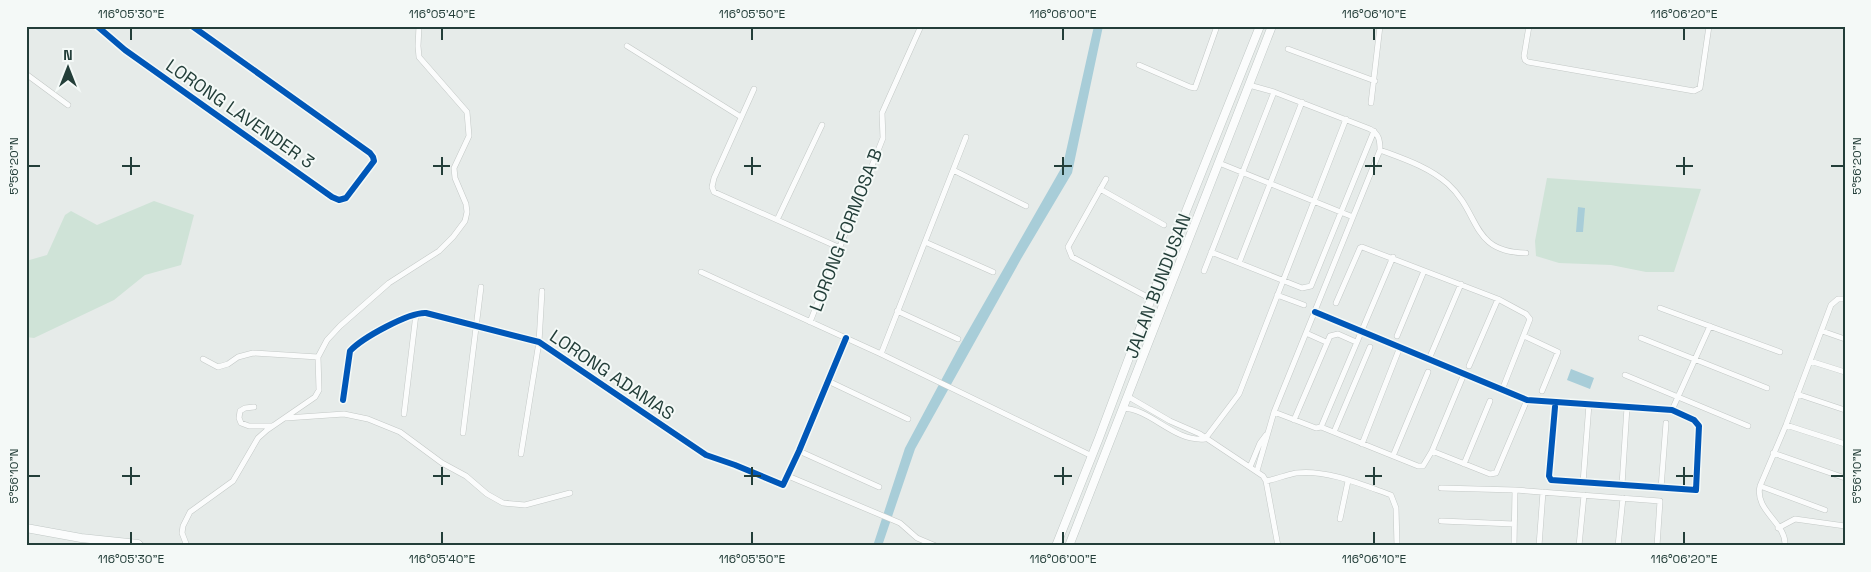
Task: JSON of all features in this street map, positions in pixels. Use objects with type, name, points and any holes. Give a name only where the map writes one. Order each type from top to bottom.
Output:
[{"type":"main road","name":"JALAN BUNDUSAN","points":[[1056,546],[1151,299],[1260,26]]},
{"type":"main road","name":"JALAN BUNDUSAN","points":[[1069,546],[1272,26]]},
{"type":"main road","points":[[1099,438],[1119,401],[1127,396]]},
{"type":"main road","points":[[26,528],[81,538],[138,544],[140,546]]},
{"type":"street","name":"LORONG LAVENDER 3","points":[[97,26],[125,50],[332,197],[339,200],[346,198],[374,161],[374,157],[192,26]]},
{"type":"street","points":[[187,546],[182,533],[183,526],[190,512],[233,481],[258,438],[272,426],[315,397],[319,390],[318,357],[323,345],[340,326],[389,283],[439,251],[453,237],[465,220],[466,204],[455,178],[454,168],[469,136],[467,112],[420,57],[418,46],[419,26]]},
{"type":"street","name":"LORONG FORMOSA B","points":[[810,322],[882,138],[882,113],[921,26]]},
{"type":"street","points":[[1139,65],[1195,88],[1216,26]]},
{"type":"street","points":[[1371,104],[1380,26]]},
{"type":"street","points":[[1529,26],[1524,56],[1528,62],[1694,91],[1700,88],[1708,26]]},
{"type":"street","points":[[627,46],[741,117]]},
{"type":"street","points":[[1288,49],[1375,82]]},
{"type":"street","points":[[26,74],[68,106]]},
{"type":"street","points":[[1249,85],[1302,102],[1374,131],[1380,141],[1380,150],[1266,435],[1260,443],[1250,467]]},
{"type":"street","points":[[754,89],[712,187],[714,192],[838,248]]},
{"type":"street","points":[[1204,271],[1274,92]]},
{"type":"street","points":[[1239,263],[1302,102]]},
{"type":"street","points":[[1122,408],[1136,409],[1163,427],[1177,433],[1198,440],[1205,439],[1239,394],[1346,120]]},
{"type":"street","points":[[777,220],[822,125]]},
{"type":"street","points":[[1212,252],[1302,288],[1311,286],[1374,131]]},
{"type":"street","points":[[881,354],[966,137]]},
{"type":"street","points":[[1380,150],[1427,169],[1446,182],[1465,202],[1482,237],[1491,245],[1508,252],[1526,253]]},
{"type":"street","points":[[1219,163],[1353,217]]},
{"type":"street","points":[[953,170],[1026,206]]},
{"type":"street","points":[[1106,179],[1068,247],[1072,257],[1151,299]]},
{"type":"street","points":[[1100,189],[1164,225]]},
{"type":"street","points":[[925,242],[993,272]]},
{"type":"street","points":[[1336,303],[1360,248],[1365,247],[1498,299],[1526,314],[1530,319],[1502,390]]},
{"type":"street","points":[[1321,427],[1392,257]]},
{"type":"street","points":[[1397,336],[1424,271]]},
{"type":"street","points":[[701,272],[881,354],[1092,456]]},
{"type":"street","points":[[1429,359],[1461,284]]},
{"type":"street","points":[[463,433],[481,287]]},
{"type":"street","points":[[522,454],[539,342],[542,292]]},
{"type":"street","points":[[1277,295],[1304,305]]},
{"type":"street","points":[[1469,366],[1498,299]]},
{"type":"street","points":[[1785,546],[1784,534],[1760,502],[1758,492],[1786,425],[1831,305],[1838,299],[1845,299]]},
{"type":"street","points":[[1660,308],[1780,352]]},
{"type":"street","points":[[897,311],[958,340]]},
{"type":"street","points":[[1315,312],[1527,400],[1672,410],[1694,420],[1699,426],[1696,490],[1554,481],[1550,478],[1555,407]]},
{"type":"street","name":"LORONG ADAMAS","points":[[416,314],[426,313],[539,342],[706,455],[735,465],[783,486],[788,476]]},
{"type":"street","points":[[343,400],[350,350],[396,322],[416,314],[404,414]]},
{"type":"street","points":[[1672,410],[1710,326]]},
{"type":"street","points":[[1822,332],[1845,339]]},
{"type":"street","points":[[1306,333],[1326,342]]},
{"type":"street","points":[[1294,420],[1330,336],[1338,334],[1356,342]]},
{"type":"street","points":[[1524,336],[1558,352],[1542,391]]},
{"type":"street","points":[[846,338],[788,476],[900,523],[917,538],[936,546]]},
{"type":"street","points":[[1642,338],[1767,388]]},
{"type":"street","points":[[1334,432],[1370,347]]},
{"type":"street","points":[[1362,444],[1400,347]]},
{"type":"street","points":[[203,360],[218,367],[228,364],[238,357],[253,353],[318,357]]},
{"type":"street","points":[[1810,362],[1845,372]]},
{"type":"street","points":[[1393,456],[1428,372]]},
{"type":"street","points":[[1274,412],[1316,428],[1321,427],[1421,467],[1426,464],[1464,374]]},
{"type":"street","points":[[1625,375],[1748,426]]},
{"type":"street","points":[[828,381],[908,419]]},
{"type":"street","points":[[1797,394],[1845,410]]},
{"type":"street","points":[[1127,396],[1170,421],[1200,434],[1264,476],[1278,546]]},
{"type":"street","points":[[1432,451],[1490,474],[1496,473],[1527,400]]},
{"type":"street","points":[[1464,464],[1490,401]]},
{"type":"street","points":[[1582,483],[1589,404]]},
{"type":"street","points":[[1622,486],[1628,406]]},
{"type":"street","points":[[254,407],[245,408],[240,411],[239,418],[241,423],[249,426],[272,426]]},
{"type":"street","points":[[284,418],[344,414],[368,419],[400,432],[442,463],[466,476],[487,494],[503,502],[525,505],[570,493]]},
{"type":"street","points":[[1661,488],[1666,423]]},
{"type":"street","points":[[1786,425],[1845,444]]},
{"type":"street","points":[[1257,471],[1266,446],[1266,435]]},
{"type":"street","points":[[799,451],[879,487]]},
{"type":"street","points":[[1773,453],[1845,478]]},
{"type":"street","points":[[1266,482],[1297,473],[1322,473],[1391,495],[1396,508],[1397,546]]},
{"type":"street","points":[[1340,519],[1348,481]]},
{"type":"street","points":[[1760,486],[1825,510]]},
{"type":"street","points":[[1441,488],[1515,490],[1660,501],[1657,546]]},
{"type":"street","points":[[1514,546],[1515,490]]},
{"type":"street","points":[[1539,546],[1543,492]]},
{"type":"street","points":[[1579,546],[1584,495]]},
{"type":"street","points":[[1618,546],[1623,498]]},
{"type":"street","points":[[1778,528],[1795,519],[1845,526]]},
{"type":"street","points":[[1440,521],[1514,524]]},
{"type":"green space","points":[[1547,178],[1701,189],[1674,272],[1646,272],[1611,265],[1559,263],[1536,256],[1535,241]]},
{"type":"green space","points":[[154,201],[194,215],[181,265],[145,275],[114,300],[34,338],[26,337],[26,261],[47,255],[65,215],[71,211],[97,225]]},
{"type":"water","points":[[1094,26],[1103,26],[1072,173],[1021,259],[915,449],[882,546],[873,546],[905,448],[959,347],[1063,165]]},
{"type":"water","points":[[1578,207],[1585,208],[1583,232],[1576,232]]},
{"type":"water","points":[[1571,369],[1594,378],[1590,389],[1567,380]]},
{"type":"cycle path","points":[[97,26],[125,50],[332,197],[339,200],[346,198],[374,161],[370,153],[192,26]]},
{"type":"cycle path","points":[[1315,312],[1527,400],[1672,410],[1694,420],[1699,426],[1696,490],[1551,480],[1549,476],[1555,407]]},
{"type":"cycle path","points":[[343,400],[350,351],[365,339],[386,327],[409,317],[426,313],[539,342],[706,455],[783,485],[846,338]]}]
